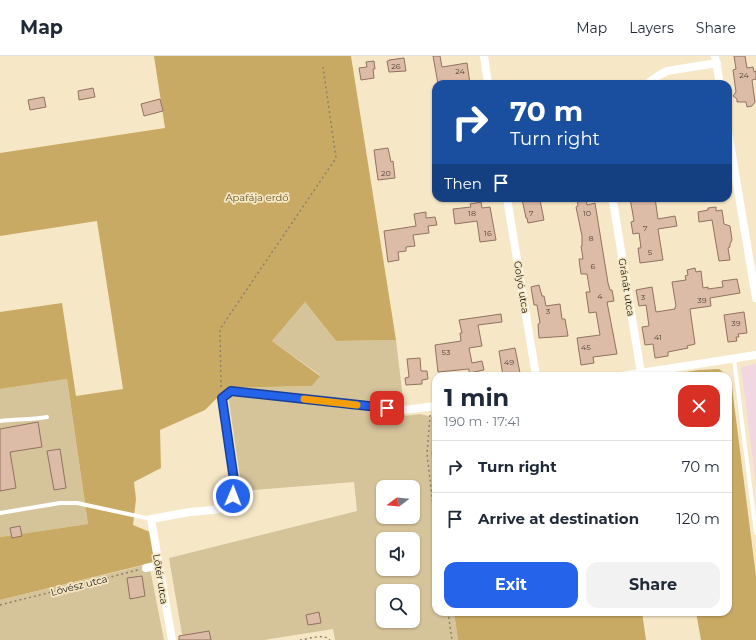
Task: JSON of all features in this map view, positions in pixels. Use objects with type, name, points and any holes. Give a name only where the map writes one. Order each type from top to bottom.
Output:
[{"type":"street","points":[[484,56],[487,80]]},
{"type":"street","points":[[652,80],[667,71],[716,59],[719,80]]},
{"type":"street","points":[[732,155],[756,298]]},
{"type":"street","name":"Golyó utca","points":[[508,202],[535,372]]},
{"type":"street","name":"Gránát utca","points":[[613,202],[641,372]]},
{"type":"street","points":[[648,372],[756,355]]},
{"type":"street","points":[[151,519],[190,512],[213,510],[225,507],[230,503],[235,487],[222,398],[231,391],[403,410],[432,407]]},
{"type":"street","name":"Lőtér utca","points":[[151,519],[172,640]]},
{"type":"street","points":[[146,568],[159,565]]},
{"type":"lane","points":[[734,359],[756,533]]},
{"type":"lane","points":[[0,421],[47,418]]},
{"type":"lane","points":[[0,513],[60,503],[77,503],[151,519]]},
{"type":"path","points":[[222,398],[220,329],[336,158],[323,67]]},
{"type":"path","points":[[432,420],[427,454],[432,497]]},
{"type":"path","name":"Lövész utca","points":[[0,605],[146,568]]},
{"type":"path","points":[[449,616],[452,640]]},
{"type":"path","points":[[300,640],[328,637],[330,640]]},
{"type":"shaded area","points":[[305,302],[336,341],[396,340],[405,416],[420,414],[432,417],[432,616],[455,616],[458,640],[335,640],[333,629],[264,640],[183,640],[169,558],[357,511],[354,482],[242,491],[227,388],[312,386],[320,375],[272,341]]},
{"type":"shaded area","points":[[756,364],[756,484],[741,367]]},
{"type":"shaded area","points":[[67,379],[88,524],[0,537],[0,389]]},
{"type":"shaded area","points":[[149,564],[164,640],[0,640],[0,600]]},
{"type":"green space","name":"Apafája erdő","points":[[154,56],[351,56],[396,340],[336,341],[305,302],[272,341],[320,376],[312,386],[227,388],[205,410],[160,430],[161,468],[134,482],[136,499],[133,525],[150,532],[155,562],[0,600],[0,537],[88,524],[67,379],[0,389],[0,312],[62,303],[76,396],[123,389],[97,221],[0,236],[0,153],[165,128]]},
{"type":"green space","points":[[719,369],[723,372],[686,372]]},
{"type":"green space","points":[[732,388],[756,576],[756,640],[701,640],[697,616],[732,616]]},
{"type":"green space","points":[[455,616],[643,616],[646,640],[458,640]]},
{"type":"building","points":[[433,56],[440,56],[442,67],[467,63],[469,80],[437,80]]},
{"type":"building","points":[[734,56],[745,56],[747,68],[753,67],[754,72],[756,71],[756,79],[752,80],[755,102],[752,106],[747,107],[746,102],[737,102],[737,99],[733,96],[736,92],[733,70],[736,69]]},
{"type":"building","points":[[404,58],[406,71],[389,72],[387,61]]},
{"type":"building","points":[[374,61],[374,78],[361,80],[359,68],[367,67],[366,62]]},
{"type":"building","points":[[93,88],[95,97],[79,100],[78,91]]},
{"type":"building","points":[[44,97],[46,107],[30,110],[28,100]]},
{"type":"building","points":[[160,99],[163,111],[144,116],[141,104]]},
{"type":"building","points":[[388,148],[391,162],[393,161],[395,178],[378,180],[374,150]]},
{"type":"building","points":[[481,202],[482,208],[490,207],[496,240],[480,242],[477,221],[455,224],[453,209],[471,207],[470,204]]},
{"type":"building","points":[[523,202],[540,202],[544,220],[528,223]]},
{"type":"building","points":[[578,202],[587,202],[587,205],[595,203],[608,283],[610,290],[612,290],[614,301],[607,302],[617,354],[593,357],[594,363],[581,365],[577,338],[600,335],[596,312],[589,313],[586,292],[590,292],[587,274],[581,274],[579,259],[583,259],[581,246],[582,236],[576,207],[578,206]]},
{"type":"building","points":[[631,202],[656,202],[658,219],[675,216],[677,226],[658,229],[663,260],[640,263],[638,248],[641,248],[639,233],[633,234],[631,222],[634,221]]},
{"type":"building","points":[[716,207],[716,211],[722,210],[724,224],[730,226],[732,240],[730,247],[728,248],[730,260],[719,261],[712,220],[699,222],[698,212]]},
{"type":"building","points":[[426,212],[426,218],[435,217],[437,225],[428,226],[429,233],[413,235],[415,246],[406,247],[406,251],[398,252],[399,260],[388,262],[384,231],[416,226],[414,214]]},
{"type":"building","points":[[695,268],[696,272],[701,271],[703,288],[708,287],[708,289],[723,287],[722,281],[737,279],[740,293],[710,298],[711,306],[690,309],[695,344],[687,346],[688,348],[668,352],[668,356],[655,358],[653,344],[645,345],[642,327],[649,326],[646,305],[639,306],[636,290],[652,287],[656,312],[675,309],[676,306],[672,282],[686,280],[685,276],[688,275],[687,270]]},
{"type":"building","points":[[539,285],[542,296],[544,296],[546,306],[560,304],[562,319],[565,319],[568,336],[539,338],[538,324],[540,323],[537,305],[534,305],[531,287]]},
{"type":"building","points":[[744,312],[747,333],[738,334],[739,337],[736,337],[737,341],[728,342],[724,315]]},
{"type":"building","points":[[501,314],[502,322],[478,325],[482,346],[469,348],[472,363],[482,361],[484,370],[469,372],[469,369],[438,372],[435,345],[461,341],[460,333],[462,333],[459,320]]},
{"type":"building","points":[[515,348],[520,372],[502,372],[499,351]]},
{"type":"building","points":[[420,358],[421,371],[427,371],[428,379],[422,380],[422,384],[406,385],[405,378],[409,377],[407,359]]},
{"type":"building","points":[[38,422],[42,447],[10,452],[16,488],[0,491],[0,429]]},
{"type":"building","points":[[60,449],[66,488],[54,490],[47,451]]},
{"type":"building","points":[[20,526],[22,536],[12,538],[10,528]]},
{"type":"building","points":[[142,576],[145,596],[130,599],[127,578]]},
{"type":"building","points":[[319,612],[321,623],[308,625],[306,615]]},
{"type":"building","points":[[209,631],[211,640],[179,640],[179,636]]},
{"type":"slow traffic","points":[[304,399],[357,405]]},
{"type":"route","points":[[233,496],[235,487],[222,398],[231,391],[387,408]]}]
